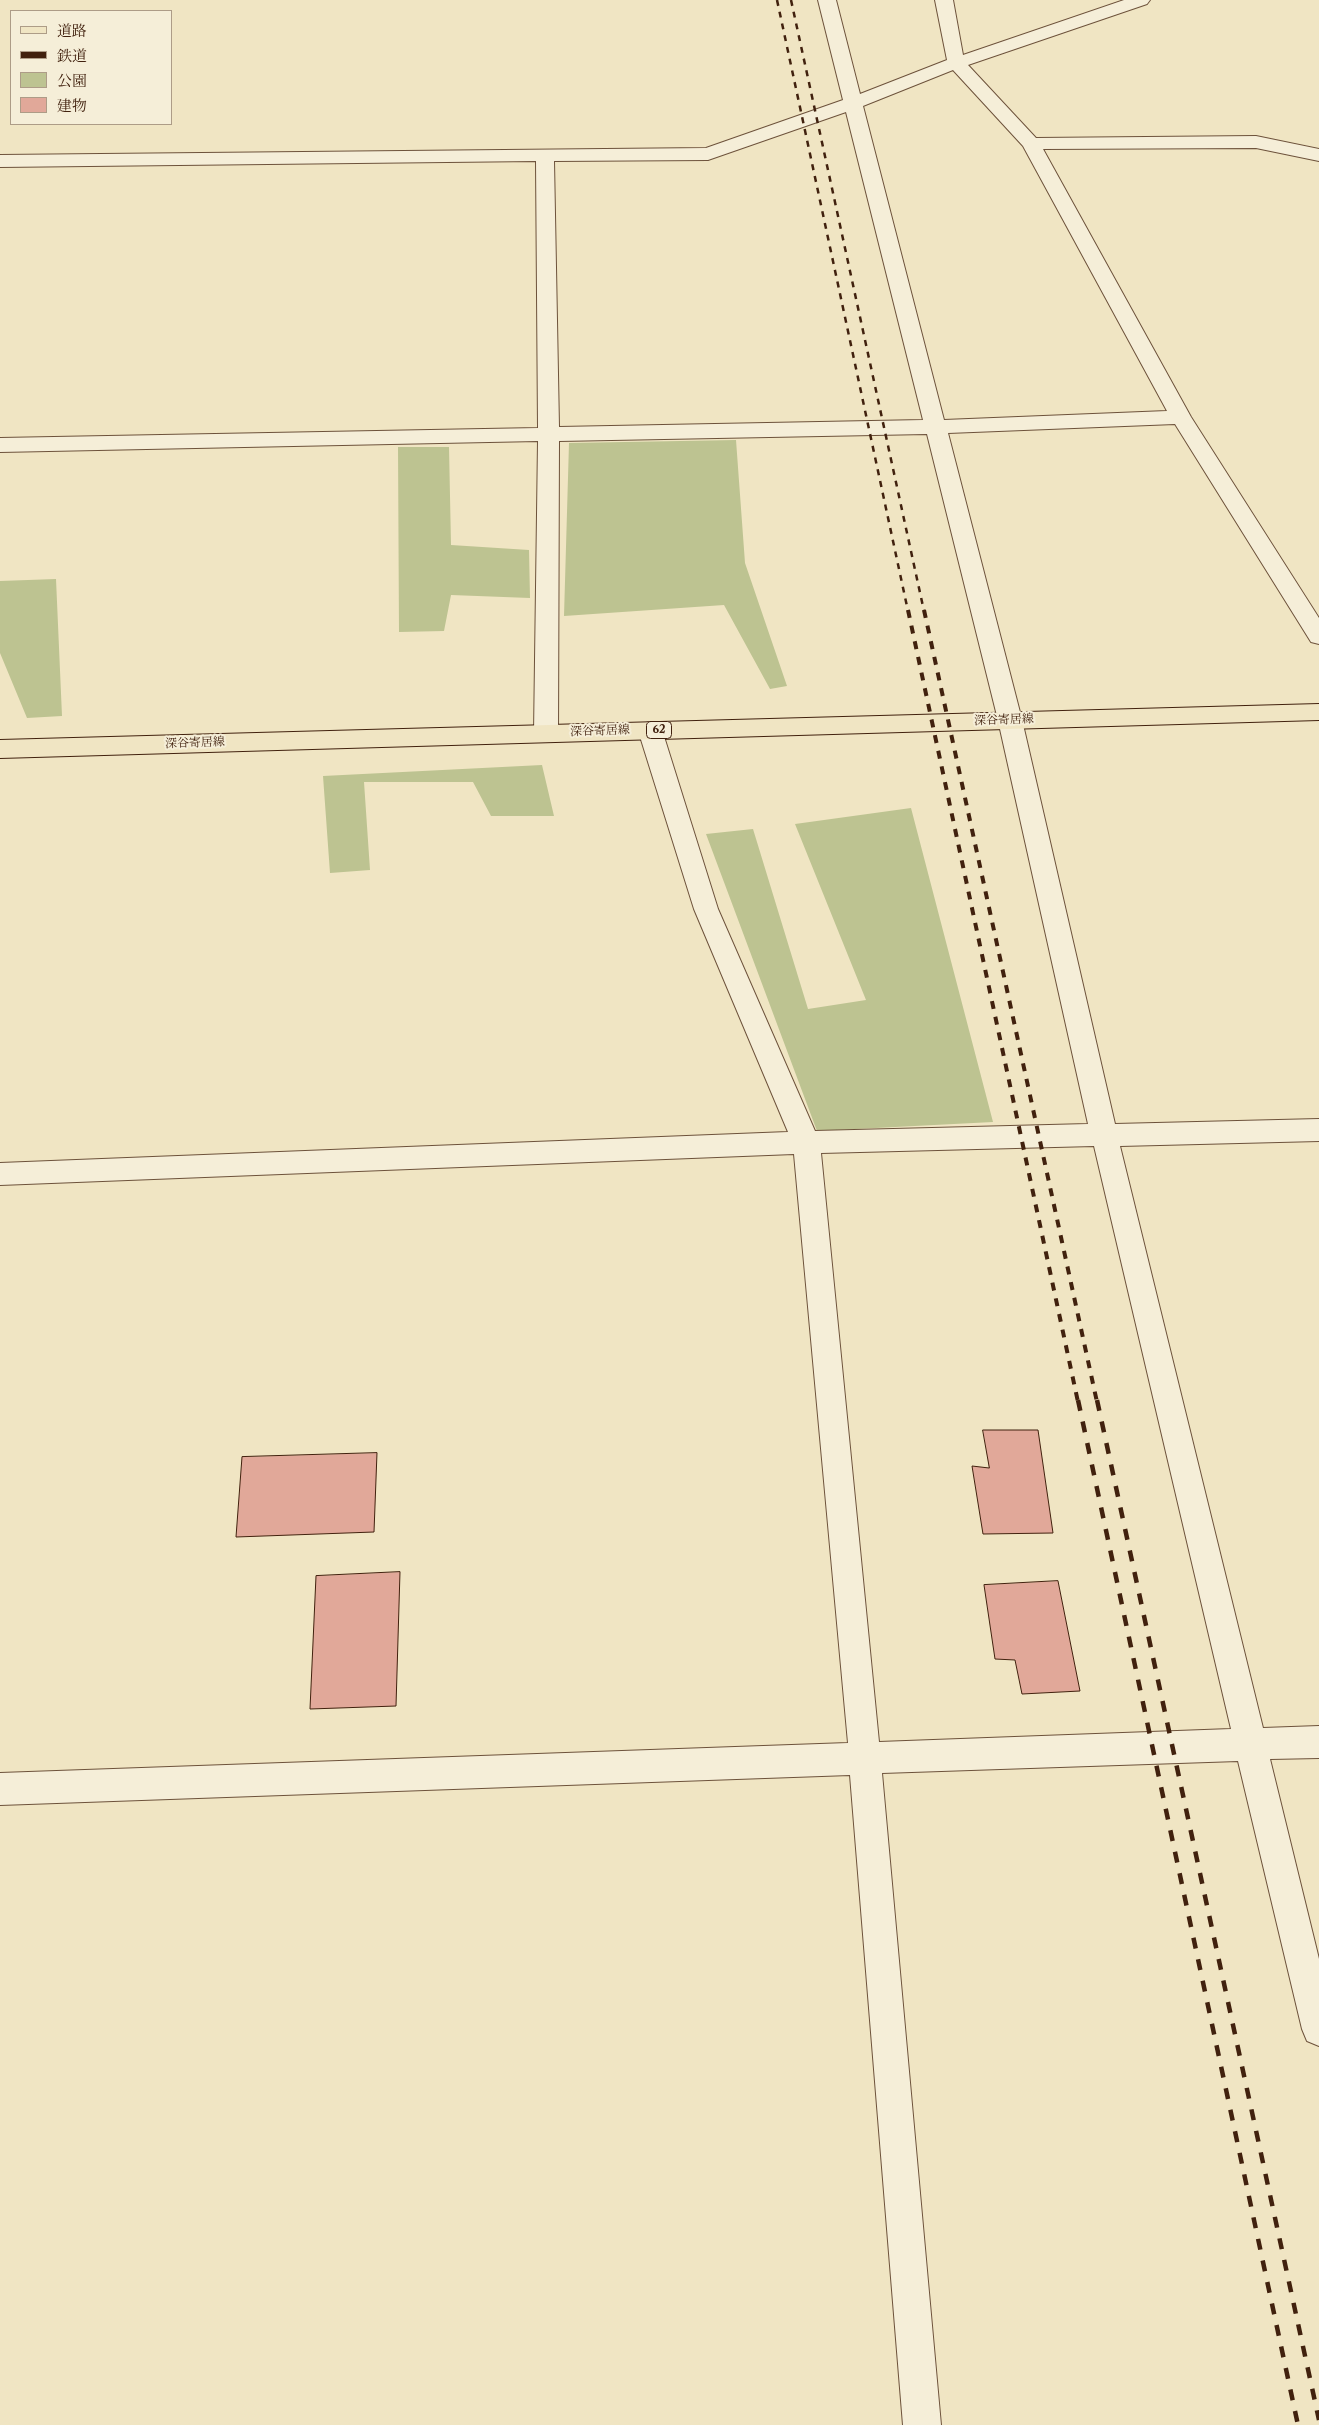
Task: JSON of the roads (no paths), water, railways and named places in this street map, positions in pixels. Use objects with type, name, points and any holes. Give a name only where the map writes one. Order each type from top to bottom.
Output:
[{"type":"main road","name":"深谷寄居線","points":[[0,749],[1319,712]]},
{"type":"street","points":[[827,0],[1010,720],[1104,1134],[1319,2030]]},
{"type":"street","points":[[944,0],[956,62],[1031,144],[1180,417],[1319,636]]},
{"type":"street","points":[[0,162],[545,154],[708,154],[853,104],[956,62],[1141,0]]},
{"type":"street","points":[[1031,144],[1256,142],[1319,155]]},
{"type":"street","points":[[545,154],[548,434],[546,733]]},
{"type":"street","points":[[0,445],[935,427],[1180,417]]},
{"type":"street","points":[[650,730],[706,909],[806,1142],[865,1758],[922,2425]]},
{"type":"street","points":[[0,1174],[806,1142],[1319,1130]]},
{"type":"street","points":[[0,1789],[1319,1742]]},
{"type":"railway","points":[[777,0],[908,611]]},
{"type":"railway","points":[[791,0],[924,611]]},
{"type":"railway","points":[[908,610],[1078,1402]]},
{"type":"railway","points":[[924,610],[1097,1402]]},
{"type":"railway","points":[[1078,1400],[1298,2425]]},
{"type":"railway","points":[[1097,1400],[1319,2420]]}]
